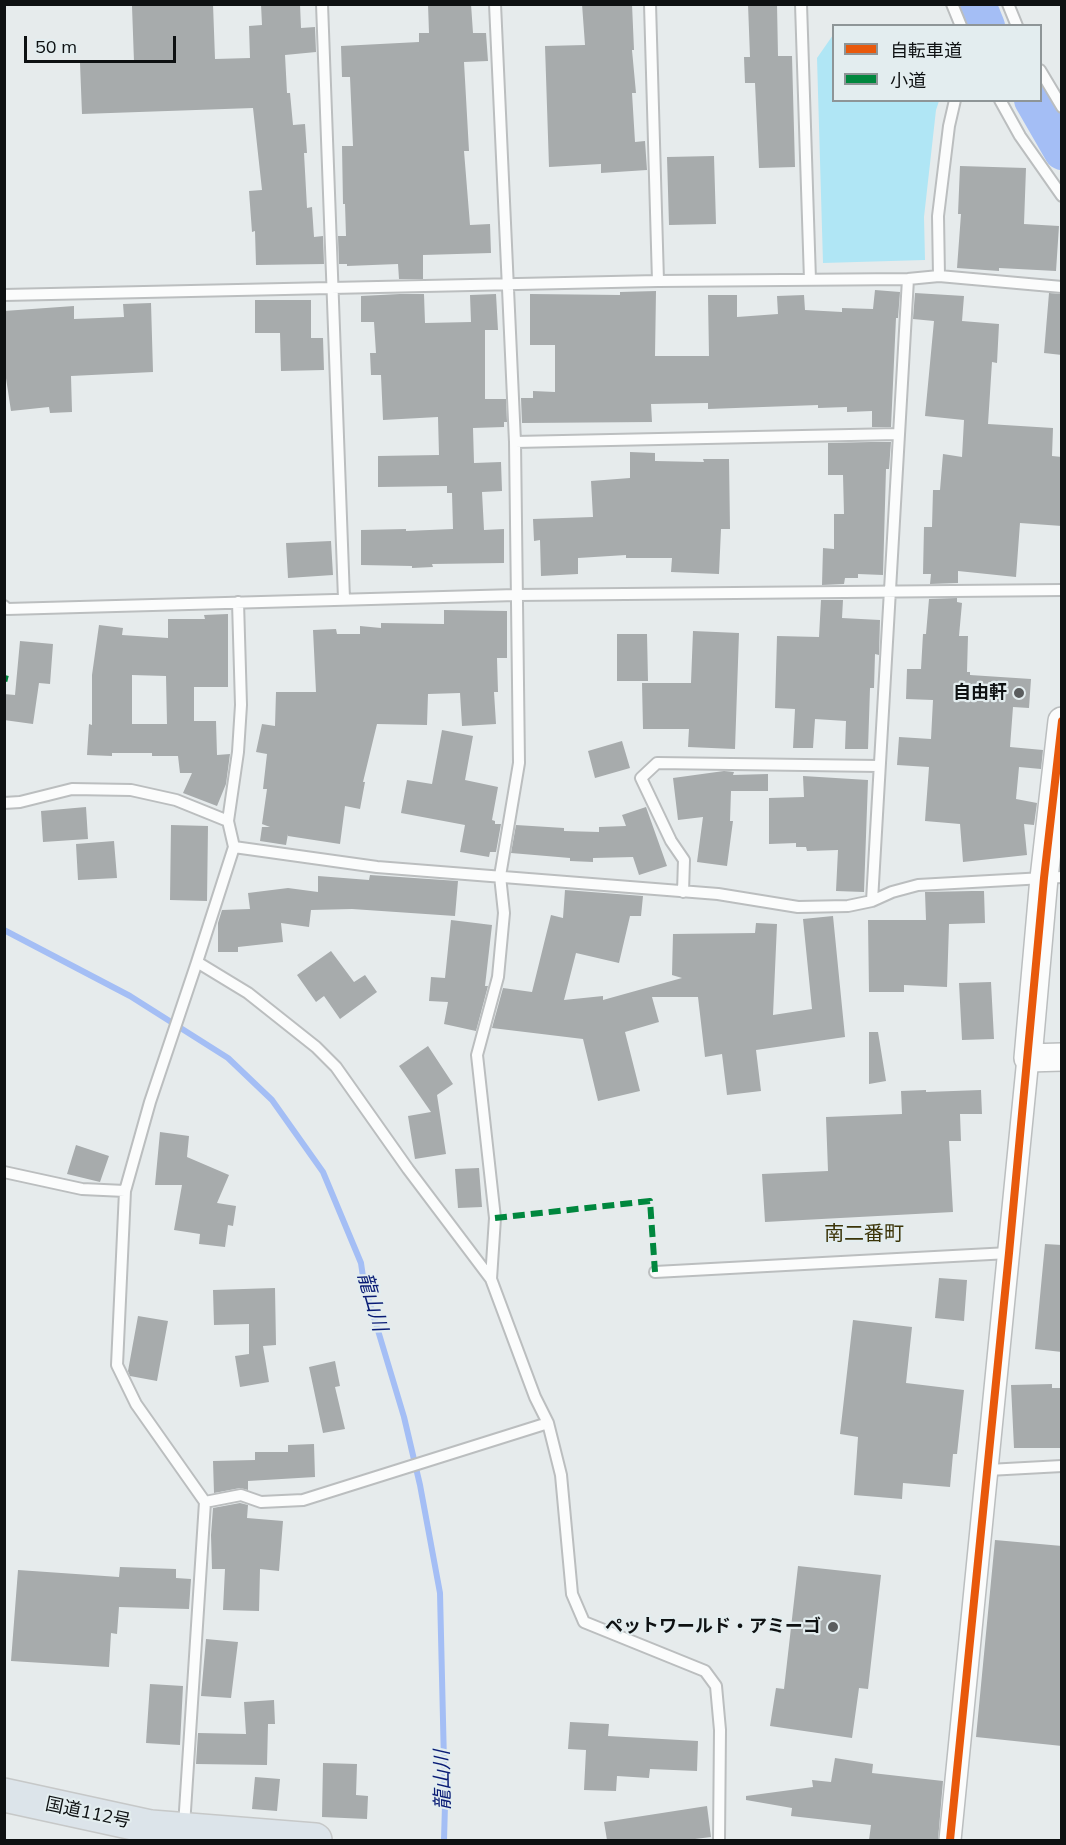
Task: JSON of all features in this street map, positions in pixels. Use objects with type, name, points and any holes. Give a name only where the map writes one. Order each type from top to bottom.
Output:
[{"type":"highway","name":"国道112号","points":[[4,1795],[150,1834],[184,1829],[315,1840]]},
{"type":"street","points":[[950,1840],[1028,1058],[1053,878],[1062,721]]},
{"type":"street","points":[[1028,1058],[1062,1057]]},
{"type":"lane","points":[[322,4],[344,599]]},
{"type":"lane","points":[[491,1279],[495,1218],[477,1055],[498,977],[504,913],[500,876],[519,763],[514,442],[495,4]]},
{"type":"lane","points":[[650,4],[658,281]]},
{"type":"lane","points":[[801,4],[810,280]]},
{"type":"lane","points":[[952,4],[959,24]]},
{"type":"lane","points":[[1008,4],[1016,24]]},
{"type":"lane","points":[[1042,72],[1062,107]]},
{"type":"lane","points":[[939,276],[938,216],[949,126],[955,102]]},
{"type":"lane","points":[[1001,102],[1020,136],[1062,196]]},
{"type":"lane","points":[[4,295],[658,281],[908,279],[939,276],[1062,287]]},
{"type":"lane","points":[[872,901],[908,279]]},
{"type":"lane","points":[[514,442],[898,434]]},
{"type":"lane","points":[[4,606],[7,609],[516,595],[1062,590]]},
{"type":"lane","points":[[184,1829],[205,1502],[136,1404],[117,1365],[125,1191],[150,1102],[234,847],[228,821],[238,752],[241,705],[238,602]]},
{"type":"lane","points":[[683,892],[684,860],[670,841],[641,778],[657,763],[879,766]]},
{"type":"lane","points":[[4,803],[20,802],[72,789],[131,790],[176,800],[228,821]]},
{"type":"lane","points":[[234,847],[377,867],[718,894],[798,907],[848,906],[872,901],[892,892],[918,885],[1053,878]]},
{"type":"lane","points":[[197,962],[249,993],[316,1047],[336,1067],[408,1169],[491,1279],[535,1397],[548,1423],[561,1475],[572,1594],[584,1622],[705,1671],[716,1686],[720,1730],[719,1840]]},
{"type":"lane","points":[[4,1172],[82,1189],[125,1191]]},
{"type":"lane","points":[[655,1272],[1009,1253]]},
{"type":"lane","points":[[205,1502],[241,1495],[261,1502],[303,1500],[548,1423]]},
{"type":"lane","points":[[988,1470],[1062,1466]]},
{"type":"shaded area","points":[[832,36],[832,102],[939,102],[924,217],[925,260],[823,263],[817,58]]},
{"type":"building","points":[[213,4],[215,59],[250,58],[249,26],[262,25],[261,4],[300,4],[301,28],[315,27],[316,52],[285,55],[287,93],[290,93],[293,125],[305,124],[307,208],[312,207],[314,237],[323,236],[324,264],[256,265],[255,231],[252,232],[249,191],[262,190],[253,108],[82,114],[80,63],[134,62],[132,6]]},
{"type":"building","points":[[428,4],[471,4],[473,33],[486,33],[488,61],[464,62],[469,151],[464,151],[470,225],[490,224],[491,253],[423,255],[423,279],[399,279],[398,264],[347,266],[347,264],[339,264],[338,236],[346,236],[342,146],[353,146],[350,77],[342,77],[341,46],[419,42],[419,33],[429,33]]},
{"type":"building","points":[[582,4],[632,4],[634,50],[632,50],[636,93],[632,93],[635,142],[645,141],[647,170],[601,173],[601,164],[549,167],[545,46],[585,45]]},
{"type":"building","points":[[748,4],[777,4],[778,56],[792,56],[795,167],[759,168],[755,83],[745,83],[744,57],[750,57]]},
{"type":"building","points":[[714,156],[716,224],[669,225],[667,157]]},
{"type":"building","points":[[960,166],[1026,168],[1024,224],[1059,226],[1056,271],[957,268],[961,214],[958,214]]},
{"type":"building","points":[[875,290],[900,292],[898,318],[896,318],[891,427],[872,427],[872,411],[847,412],[847,407],[818,408],[818,405],[708,409],[708,403],[651,404],[652,422],[522,423],[521,398],[533,398],[533,391],[555,392],[555,345],[530,345],[530,294],[620,295],[620,292],[656,291],[655,356],[709,356],[708,295],[737,295],[737,317],[778,314],[777,296],[804,295],[805,310],[842,312],[842,308],[873,309]]},
{"type":"building","points":[[915,293],[964,296],[962,321],[999,324],[997,363],[992,362],[988,424],[1053,428],[1052,456],[1062,457],[1062,526],[1020,523],[1016,577],[958,571],[958,583],[930,584],[931,574],[923,574],[924,527],[932,527],[933,490],[940,490],[943,454],[962,457],[964,420],[925,416],[934,321],[913,319]]},
{"type":"building","points":[[1049,293],[1062,294],[1062,355],[1044,353]]},
{"type":"building","points":[[424,294],[425,323],[471,322],[470,295],[496,294],[498,330],[485,330],[485,399],[506,399],[507,422],[504,422],[504,427],[473,428],[474,463],[501,462],[502,491],[482,492],[484,530],[504,529],[504,563],[432,564],[433,567],[412,568],[412,566],[361,565],[361,530],[453,529],[452,493],[447,493],[447,486],[378,487],[378,456],[439,455],[438,417],[383,420],[381,375],[371,375],[370,353],[376,353],[374,322],[361,322],[361,296]]},
{"type":"building","points":[[255,300],[311,300],[311,338],[323,338],[324,370],[281,371],[280,333],[255,333]]},
{"type":"building","points":[[151,303],[153,372],[71,376],[72,412],[50,413],[49,407],[11,411],[4,365],[4,311],[74,306],[74,319],[124,317],[123,304]]},
{"type":"building","points":[[891,442],[889,469],[886,469],[883,575],[858,574],[858,578],[845,578],[844,584],[822,585],[823,548],[834,549],[834,514],[844,514],[843,475],[828,475],[828,443]]},
{"type":"building","points":[[630,452],[655,453],[655,461],[704,462],[703,459],[729,459],[730,529],[721,529],[719,574],[671,572],[672,558],[626,558],[626,555],[578,558],[578,574],[541,576],[540,540],[534,541],[533,519],[593,517],[591,481],[630,478]]},
{"type":"building","points":[[331,541],[333,575],[288,578],[286,543]]},
{"type":"building","points":[[957,598],[957,602],[962,603],[959,636],[968,636],[967,672],[970,672],[970,675],[1031,679],[1029,708],[1013,707],[1010,747],[1043,750],[1041,769],[1019,767],[1016,799],[1037,803],[1034,825],[1024,824],[1027,855],[963,862],[960,824],[925,821],[929,767],[897,765],[899,737],[931,739],[933,700],[906,699],[907,669],[921,669],[923,634],[926,634],[929,599]]},
{"type":"building","points":[[821,600],[843,600],[842,618],[880,620],[879,655],[875,654],[874,688],[870,688],[868,749],[845,749],[846,721],[815,719],[813,748],[793,748],[795,709],[775,708],[777,636],[819,637]]},
{"type":"building","points":[[444,610],[507,611],[507,658],[497,658],[498,692],[494,692],[496,724],[462,726],[460,693],[428,694],[427,725],[377,724],[363,782],[365,782],[360,809],[345,806],[340,844],[288,836],[288,834],[286,845],[260,841],[262,827],[270,827],[262,824],[267,789],[263,789],[267,754],[256,752],[262,724],[275,726],[276,692],[316,692],[313,630],[336,629],[337,634],[360,634],[360,626],[381,628],[381,623],[444,624]]},
{"type":"building","points":[[228,614],[228,687],[194,687],[194,721],[216,721],[217,755],[230,754],[226,784],[217,806],[183,793],[192,773],[180,773],[178,756],[152,756],[152,753],[87,755],[89,724],[92,725],[92,675],[99,625],[123,628],[122,635],[168,638],[168,619],[205,619],[204,615]],"holes":[[[132,675],[166,676],[167,724],[132,724]]]},
{"type":"building","points":[[693,631],[739,633],[735,749],[688,747],[689,729],[643,729],[642,683],[691,683]]},
{"type":"building","points":[[617,634],[647,634],[648,681],[617,681]]},
{"type":"building","points":[[20,641],[53,644],[50,684],[39,683],[33,724],[4,720],[4,694],[15,695]]},
{"type":"building","points":[[442,730],[473,736],[465,780],[498,787],[492,820],[495,824],[501,824],[496,852],[490,852],[489,857],[460,852],[465,825],[401,813],[407,780],[432,784]]},
{"type":"building","points":[[622,741],[630,768],[595,778],[588,751]]},
{"type":"building","points":[[724,771],[734,772],[733,775],[768,774],[768,791],[731,791],[730,821],[733,821],[727,866],[697,862],[703,817],[678,820],[673,778]]},
{"type":"building","points":[[803,776],[868,780],[864,892],[836,891],[838,850],[807,851],[806,847],[796,847],[796,843],[769,844],[769,798],[804,797]]},
{"type":"building","points":[[86,807],[88,839],[43,842],[41,811]]},
{"type":"building","points":[[646,807],[667,866],[639,875],[633,857],[593,858],[593,862],[511,853],[516,825],[564,828],[564,831],[599,832],[599,827],[626,826],[622,815]]},
{"type":"building","points":[[171,825],[208,826],[207,901],[170,900]]},
{"type":"building","points":[[114,841],[117,878],[78,880],[76,844]]},
{"type":"building","points":[[370,875],[458,881],[455,916],[352,909],[311,910],[309,927],[281,923],[283,942],[238,947],[238,952],[218,952],[218,923],[222,910],[250,909],[248,893],[288,888],[318,892],[318,876],[369,880]]},
{"type":"building","points":[[565,890],[643,896],[641,916],[630,916],[619,963],[576,953],[564,1000],[603,996],[603,1000],[682,978],[672,975],[673,934],[755,933],[756,923],[777,924],[773,1015],[812,1009],[803,919],[833,916],[845,1037],[756,1050],[761,1091],[727,1095],[722,1054],[705,1057],[698,997],[652,997],[659,1022],[625,1032],[640,1091],[598,1101],[583,1039],[492,1028],[503,988],[532,992],[551,915],[563,918]]},
{"type":"building","points":[[984,891],[985,923],[949,924],[947,987],[904,985],[904,992],[869,992],[868,920],[926,920],[925,892]]},
{"type":"building","points":[[451,920],[492,925],[485,986],[488,986],[476,1031],[444,1024],[448,1002],[429,1001],[431,977],[445,978]]},
{"type":"building","points":[[331,951],[354,982],[365,975],[377,992],[340,1019],[324,996],[316,1002],[297,975]]},
{"type":"building","points":[[991,982],[994,1039],[962,1040],[959,983]]},
{"type":"building","points":[[869,1032],[878,1032],[886,1081],[869,1084]]},
{"type":"building","points":[[428,1046],[453,1084],[437,1095],[446,1154],[415,1159],[408,1116],[431,1112],[399,1066]]},
{"type":"building","points":[[926,1090],[926,1092],[981,1090],[982,1114],[960,1114],[961,1141],[949,1141],[953,1212],[765,1222],[762,1174],[828,1171],[826,1117],[902,1114],[901,1091]]},
{"type":"building","points":[[160,1132],[189,1136],[187,1157],[229,1175],[217,1203],[236,1206],[233,1226],[228,1225],[225,1247],[199,1244],[200,1234],[174,1230],[182,1185],[155,1185]]},
{"type":"building","points":[[76,1145],[109,1156],[100,1182],[67,1174]]},
{"type":"building","points":[[479,1168],[482,1207],[458,1208],[455,1169]]},
{"type":"building","points":[[1045,1244],[1062,1245],[1062,1352],[1035,1349]]},
{"type":"building","points":[[939,1278],[967,1280],[964,1321],[935,1318]]},
{"type":"building","points":[[275,1288],[276,1345],[263,1346],[269,1382],[240,1387],[235,1356],[249,1354],[249,1324],[214,1325],[213,1290]]},
{"type":"building","points":[[138,1316],[168,1321],[157,1381],[130,1376],[128,1371]]},
{"type":"building","points":[[853,1320],[912,1327],[906,1383],[964,1390],[957,1454],[953,1454],[950,1487],[903,1483],[902,1499],[854,1495],[858,1437],[840,1434]]},
{"type":"building","points":[[335,1361],[340,1386],[335,1387],[345,1429],[323,1433],[309,1367]]},
{"type":"building","points":[[1052,1384],[1052,1388],[1062,1388],[1062,1448],[1014,1448],[1011,1385]]},
{"type":"building","points":[[314,1444],[315,1477],[248,1481],[248,1490],[240,1488],[214,1493],[213,1461],[255,1460],[255,1452],[288,1452],[288,1445]]},
{"type":"building","points":[[240,1503],[248,1505],[247,1518],[283,1521],[279,1571],[260,1569],[259,1611],[223,1610],[225,1569],[212,1569],[213,1508]]},
{"type":"building","points":[[995,1540],[1062,1546],[1060,1595],[1062,1595],[1062,1746],[976,1737]]},
{"type":"building","name":"ペットワールド・アミーゴ","points":[[798,1566],[881,1575],[868,1689],[859,1688],[852,1738],[770,1726],[776,1688],[784,1689]]},
{"type":"building","points":[[120,1567],[176,1569],[176,1578],[191,1579],[189,1609],[119,1607],[117,1634],[111,1633],[109,1667],[11,1661],[18,1570],[119,1577]]},
{"type":"building","points":[[206,1639],[238,1642],[231,1698],[201,1696]]},
{"type":"building","points":[[150,1684],[183,1686],[180,1745],[146,1743]]},
{"type":"building","points":[[274,1700],[275,1724],[268,1724],[267,1765],[196,1764],[198,1733],[246,1734],[244,1702]]},
{"type":"building","points":[[570,1722],[609,1724],[608,1736],[698,1741],[697,1771],[650,1769],[649,1778],[617,1776],[616,1791],[584,1790],[586,1750],[568,1749]]},
{"type":"building","points":[[835,1758],[873,1764],[872,1773],[943,1781],[938,1840],[869,1840],[871,1825],[791,1816],[792,1808],[746,1800],[746,1796],[813,1787],[812,1780],[831,1782]]},
{"type":"building","points":[[323,1763],[357,1764],[356,1795],[368,1796],[367,1819],[322,1817]]},
{"type":"building","points":[[255,1777],[280,1779],[277,1811],[252,1809]]},
{"type":"building","points":[[707,1806],[711,1837],[687,1840],[607,1840],[604,1822]]},
{"type":"waterway","points":[[978,4],[986,24]]},
{"type":"waterway","points":[[1033,102],[1062,152]]},
{"type":"waterway","name":"龍山川","points":[[4,930],[130,996],[228,1058],[272,1100],[323,1172],[361,1263],[364,1284],[404,1417],[420,1485],[440,1593],[444,1840]]},
{"type":"marked path","points":[[4,678],[8,679]]},
{"type":"marked path","points":[[495,1218],[650,1201],[655,1272]]},
{"type":"cycle path","points":[[950,1840],[1044,878],[1062,721]]},
{"type":"place","name":"自由軒","points":[[1019,693]]},
{"type":"place","name":"ペットワールド・アミーゴ","points":[[833,1627]]},
{"type":"district","name":"南二番町","points":[[864,1234]]}]
